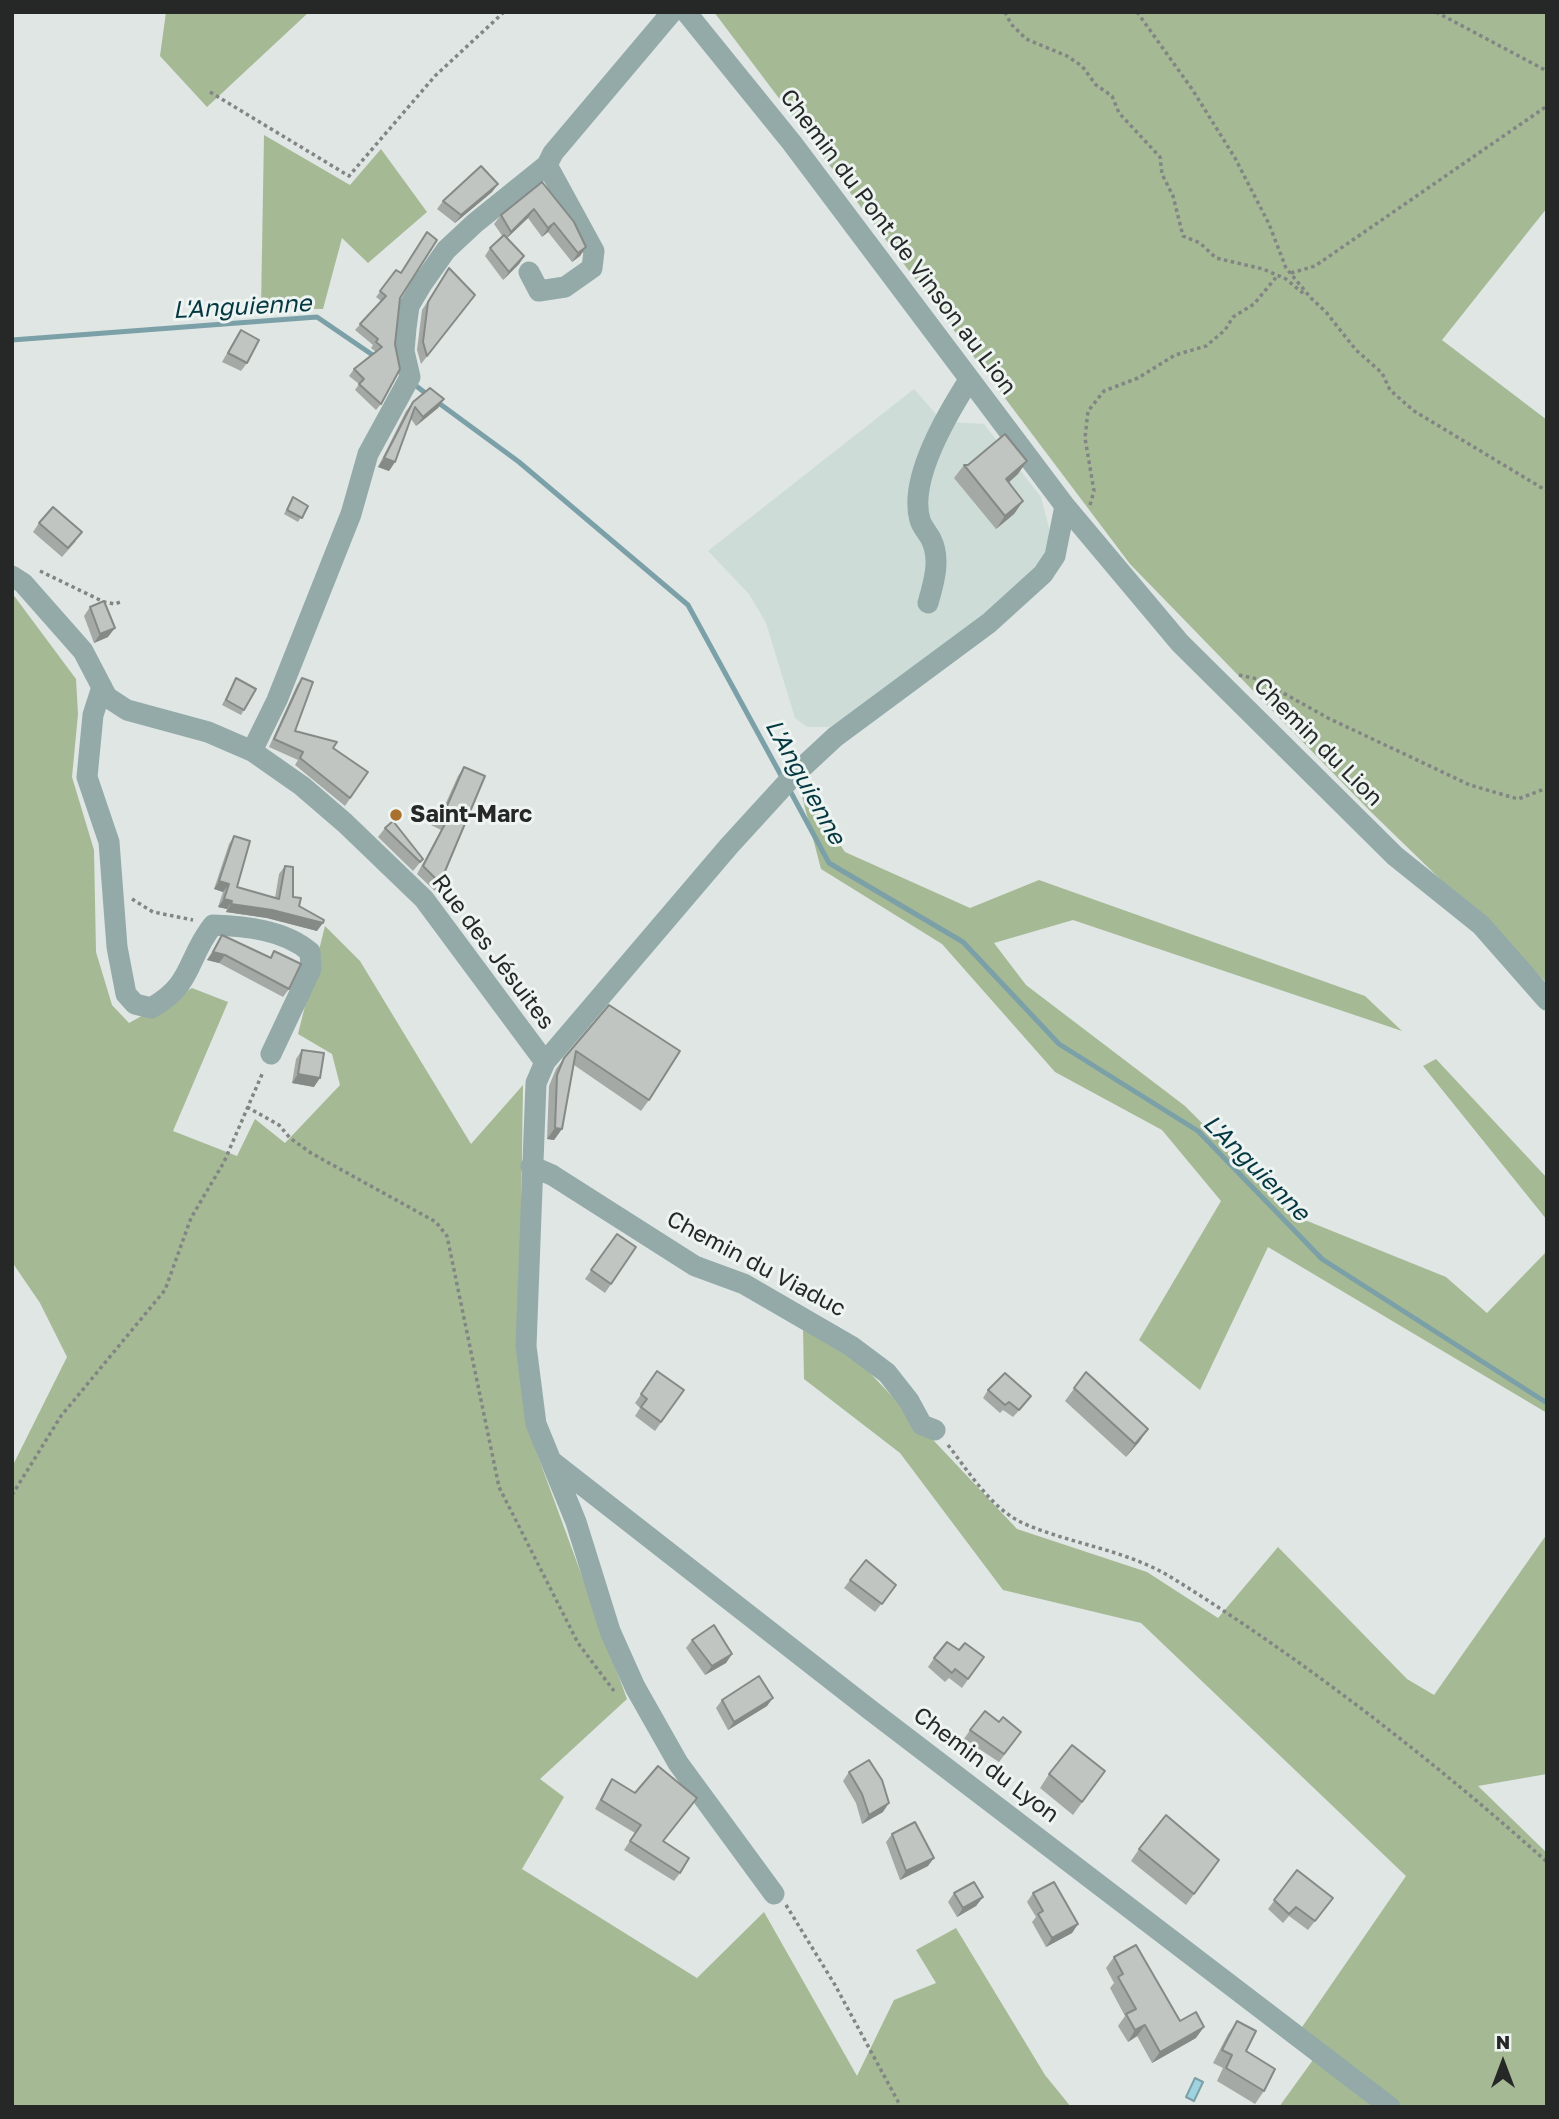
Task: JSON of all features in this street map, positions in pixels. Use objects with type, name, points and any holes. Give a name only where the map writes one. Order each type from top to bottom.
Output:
[{"type":"street","points":[[252,751],[277,700],[351,514],[368,454],[408,381],[404,351],[409,306],[446,250],[547,165],[553,153],[672,12]]},
{"type":"street","name":"Chemin du Pont de Vinson au Lion","points":[[686,12],[792,143],[1065,506]]},
{"type":"street","points":[[529,272],[539,291],[565,287],[592,268],[594,251],[547,165]]},
{"type":"street","points":[[928,603],[936,558],[933,541],[920,520],[920,496],[934,440],[969,380]]},
{"type":"street","points":[[774,1894],[678,1763],[636,1689],[610,1632],[554,1462],[536,1424],[528,1373],[531,1166],[536,1083],[545,1062],[787,782],[835,737],[989,623],[1042,574],[1055,556],[1065,506]]},
{"type":"street","name":"Chemin du Lion","points":[[1065,506],[1180,643],[1395,856],[1481,925],[1547,1000]]},
{"type":"street","name":"Rue des Jésuites","points":[[12,576],[23,583],[83,650],[107,697],[127,710],[208,732],[252,751],[319,801],[424,899],[545,1062]]},
{"type":"street","points":[[102,687],[93,715],[88,777],[109,842],[117,947],[126,994],[135,1004],[151,1009],[169,998],[183,984],[213,925],[248,926],[301,944],[310,952],[310,969],[271,1054]]},
{"type":"street","name":"Chemin du Viaduc","points":[[531,1166],[552,1175],[695,1266],[744,1284],[851,1346],[887,1373],[922,1424],[935,1430]]},
{"type":"street","name":"Chemin du Lyon","points":[[554,1462],[869,1709],[1390,2107]]},
{"type":"path","points":[[210,92],[349,176],[435,76],[504,12]]},
{"type":"path","points":[[1005,12],[1011,24],[1026,39],[1067,56],[1082,66],[1096,85],[1112,96],[1119,113],[1160,157],[1162,174],[1173,196],[1183,236],[1200,243],[1216,258],[1278,275],[1326,312],[1356,350],[1382,373],[1390,390],[1414,411],[1547,491]]},
{"type":"path","points":[[1137,12],[1192,89],[1234,158],[1291,273],[1311,299]]},
{"type":"path","points":[[1436,12],[1547,71]]},
{"type":"path","points":[[1291,273],[1315,266],[1547,106]]},
{"type":"path","points":[[1065,506],[1077,505],[1086,512],[1091,504],[1094,491],[1085,438],[1088,411],[1104,391],[1138,378],[1175,355],[1206,346],[1225,330],[1233,317],[1254,304],[1278,275]]},
{"type":"path","points":[[34,567],[104,602],[115,604],[123,601]]},
{"type":"path","points":[[1206,668],[1258,678],[1328,718],[1470,785],[1518,799],[1547,788]]},
{"type":"path","points":[[112,873],[126,895],[153,912],[207,920],[213,925]]},
{"type":"path","points":[[12,1495],[61,1416],[165,1290],[191,1218],[224,1162],[271,1054]]},
{"type":"path","points":[[247,1107],[279,1125],[290,1138],[311,1153],[436,1222],[447,1236],[499,1487],[578,1643],[619,1697],[636,1689]]},
{"type":"path","points":[[935,1430],[986,1494],[1023,1524],[1150,1564],[1214,1604],[1433,1765],[1547,1862]]},
{"type":"path","points":[[774,1894],[792,1911],[901,2107]]},
{"type":"shaded area","points":[[914,389],[937,415],[952,422],[984,424],[1041,497],[1050,532],[1045,560],[977,624],[885,690],[830,727],[807,727],[795,718],[766,623],[749,594],[708,551]]},
{"type":"green space","points":[[166,12],[309,12],[207,107],[160,56]]},
{"type":"green space","points":[[714,12],[1547,12],[1547,208],[1442,340],[1547,420],[1547,983],[1369,810],[1130,564]]},
{"type":"green space","points":[[264,135],[350,185],[381,149],[427,212],[368,263],[342,238],[323,309],[261,308]]},
{"type":"green space","points":[[12,593],[76,679],[78,714],[72,777],[94,850],[96,952],[112,1005],[129,1023],[192,988],[228,1002],[173,1131],[237,1156],[255,1119],[285,1143],[340,1085],[332,1054],[298,1034],[325,926],[360,961],[471,1144],[523,1085],[519,1363],[528,1429],[627,1699],[540,1779],[564,1797],[522,1869],[697,1978],[764,1912],[857,2076],[894,2000],[936,1983],[916,1950],[956,1928],[1045,2075],[1071,2107],[12,2107],[12,1467],[67,1357],[40,1303],[12,1262]]},
{"type":"green space","points":[[799,785],[845,852],[970,908],[1039,880],[1365,996],[1402,1031],[1073,920],[994,943],[1026,985],[1185,1106],[1295,1216],[1446,1277],[1487,1313],[1547,1251],[1547,1413],[1268,1247],[1200,1390],[1139,1340],[1221,1201],[1162,1130],[1055,1072],[942,944],[821,869]]},
{"type":"green space","points":[[1436,1059],[1547,1178],[1547,1220],[1423,1066]]},
{"type":"green space","points":[[803,1327],[855,1357],[1017,1529],[1147,1572],[1218,1618],[1278,1547],[1407,1679],[1434,1695],[1547,1534],[1547,1774],[1478,1786],[1547,1853],[1547,2107],[1279,2107],[1323,2046],[1300,2030],[1406,1876],[1141,1623],[1003,1590],[900,1453],[804,1379]]},
{"type":"water","points":[[1195,2078],[1203,2082],[1194,2101],[1186,2097]]},
{"type":"building","points":[[481,166],[498,184],[461,215],[443,201]]},
{"type":"building","points":[[542,182],[574,222],[586,247],[578,253],[554,223],[548,228],[534,209],[511,232],[501,215]]},
{"type":"building","points":[[427,232],[437,240],[400,298],[395,344],[400,369],[381,404],[359,384],[364,379],[354,369],[382,347],[376,342],[378,339],[360,324],[386,296],[380,291],[396,270],[401,273]]},
{"type":"building","points":[[504,235],[524,256],[509,272],[490,248]]},
{"type":"building","points":[[449,268],[475,295],[427,356],[423,342],[428,302]]},
{"type":"building","points":[[241,330],[259,340],[247,363],[228,353]]},
{"type":"building","points":[[430,388],[444,399],[423,417],[415,407],[395,462],[384,458],[413,402]]},
{"type":"building","points":[[1005,434],[1027,461],[1006,479],[1023,501],[1005,516],[964,465],[968,465]]},
{"type":"building","points":[[293,497],[308,506],[302,518],[287,510]]},
{"type":"building","points":[[53,507],[82,532],[68,548],[39,523]]},
{"type":"building","points":[[104,601],[115,628],[100,634],[90,607]]},
{"type":"building","points":[[236,678],[256,689],[244,710],[226,700]]},
{"type":"building","points":[[302,678],[313,682],[295,731],[337,742],[333,748],[368,772],[350,798],[300,758],[303,752],[274,739]]},
{"type":"building","points":[[464,767],[485,776],[440,883],[423,866],[446,822],[437,816],[443,804],[447,806]]},
{"type":"building","points":[[393,821],[423,859],[420,862],[385,828]]},
{"type":"building","points":[[234,836],[250,841],[237,887],[279,899],[285,866],[293,867],[293,897],[301,898],[299,906],[324,920],[323,923],[272,910],[231,904],[232,901],[224,899],[229,884],[219,881]]},
{"type":"building","points":[[222,935],[271,958],[274,951],[301,964],[289,989],[225,955],[213,952]]},
{"type":"building","points":[[609,1005],[680,1051],[649,1100],[576,1051],[562,1129],[555,1128],[557,1075],[564,1058]]},
{"type":"building","points":[[302,1050],[324,1053],[320,1078],[298,1074]]},
{"type":"building","points":[[617,1234],[636,1247],[611,1284],[591,1270]]},
{"type":"building","points":[[657,1371],[684,1390],[661,1422],[641,1407],[647,1399],[641,1394]]},
{"type":"building","points":[[1086,1372],[1148,1429],[1135,1444],[1074,1388]]},
{"type":"building","points":[[1005,1373],[1031,1396],[1019,1410],[1009,1402],[1005,1405],[988,1390]]},
{"type":"building","points":[[866,1560],[896,1585],[882,1604],[850,1580]]},
{"type":"building","points":[[714,1625],[732,1654],[712,1666],[692,1640]]},
{"type":"building","points":[[947,1642],[959,1650],[965,1643],[984,1657],[968,1679],[955,1669],[952,1673],[934,1658]]},
{"type":"building","points":[[759,1676],[773,1698],[734,1722],[722,1700]]},
{"type":"building","points":[[985,1711],[999,1722],[1003,1717],[1021,1732],[1004,1754],[970,1730]]},
{"type":"building","points":[[1072,1745],[1105,1771],[1082,1802],[1049,1774]]},
{"type":"building","points":[[869,1760],[882,1780],[889,1803],[869,1815],[862,1794],[849,1772]]},
{"type":"building","points":[[658,1766],[697,1798],[663,1841],[689,1858],[680,1873],[630,1841],[641,1825],[601,1800],[612,1779],[635,1793]]},
{"type":"building","points":[[1166,1815],[1219,1860],[1194,1894],[1139,1849]]},
{"type":"building","points":[[915,1822],[934,1858],[906,1871],[892,1834]]},
{"type":"building","points":[[1297,1870],[1333,1898],[1315,1921],[1296,1907],[1289,1914],[1274,1900]]},
{"type":"building","points":[[974,1882],[983,1897],[963,1908],[954,1893]]},
{"type":"building","points":[[1054,1882],[1078,1924],[1052,1938],[1038,1914],[1043,1911],[1033,1893]]},
{"type":"building","points":[[1136,1945],[1180,2021],[1196,2012],[1204,2027],[1160,2052],[1145,2025],[1135,2030],[1126,2014],[1136,2009],[1118,1977],[1123,1974],[1114,1957]]},
{"type":"building","points":[[1237,2021],[1256,2031],[1246,2051],[1275,2069],[1264,2091],[1226,2068],[1232,2055],[1222,2050]]},
{"type":"waterway","name":"L'Anguienne","points":[[12,340],[317,317],[377,358]]},
{"type":"waterway","name":"L'Anguienne","points":[[411,382],[428,395]]},
{"type":"waterway","name":"L'Anguienne","points":[[436,401],[519,462],[688,605],[783,779]]},
{"type":"waterway","name":"L'Anguienne","points":[[788,787],[829,863],[963,942],[1059,1044],[1198,1131],[1322,1259],[1547,1403]]},
{"type":"place","name":"Saint-Marc","points":[[396,815]]}]
